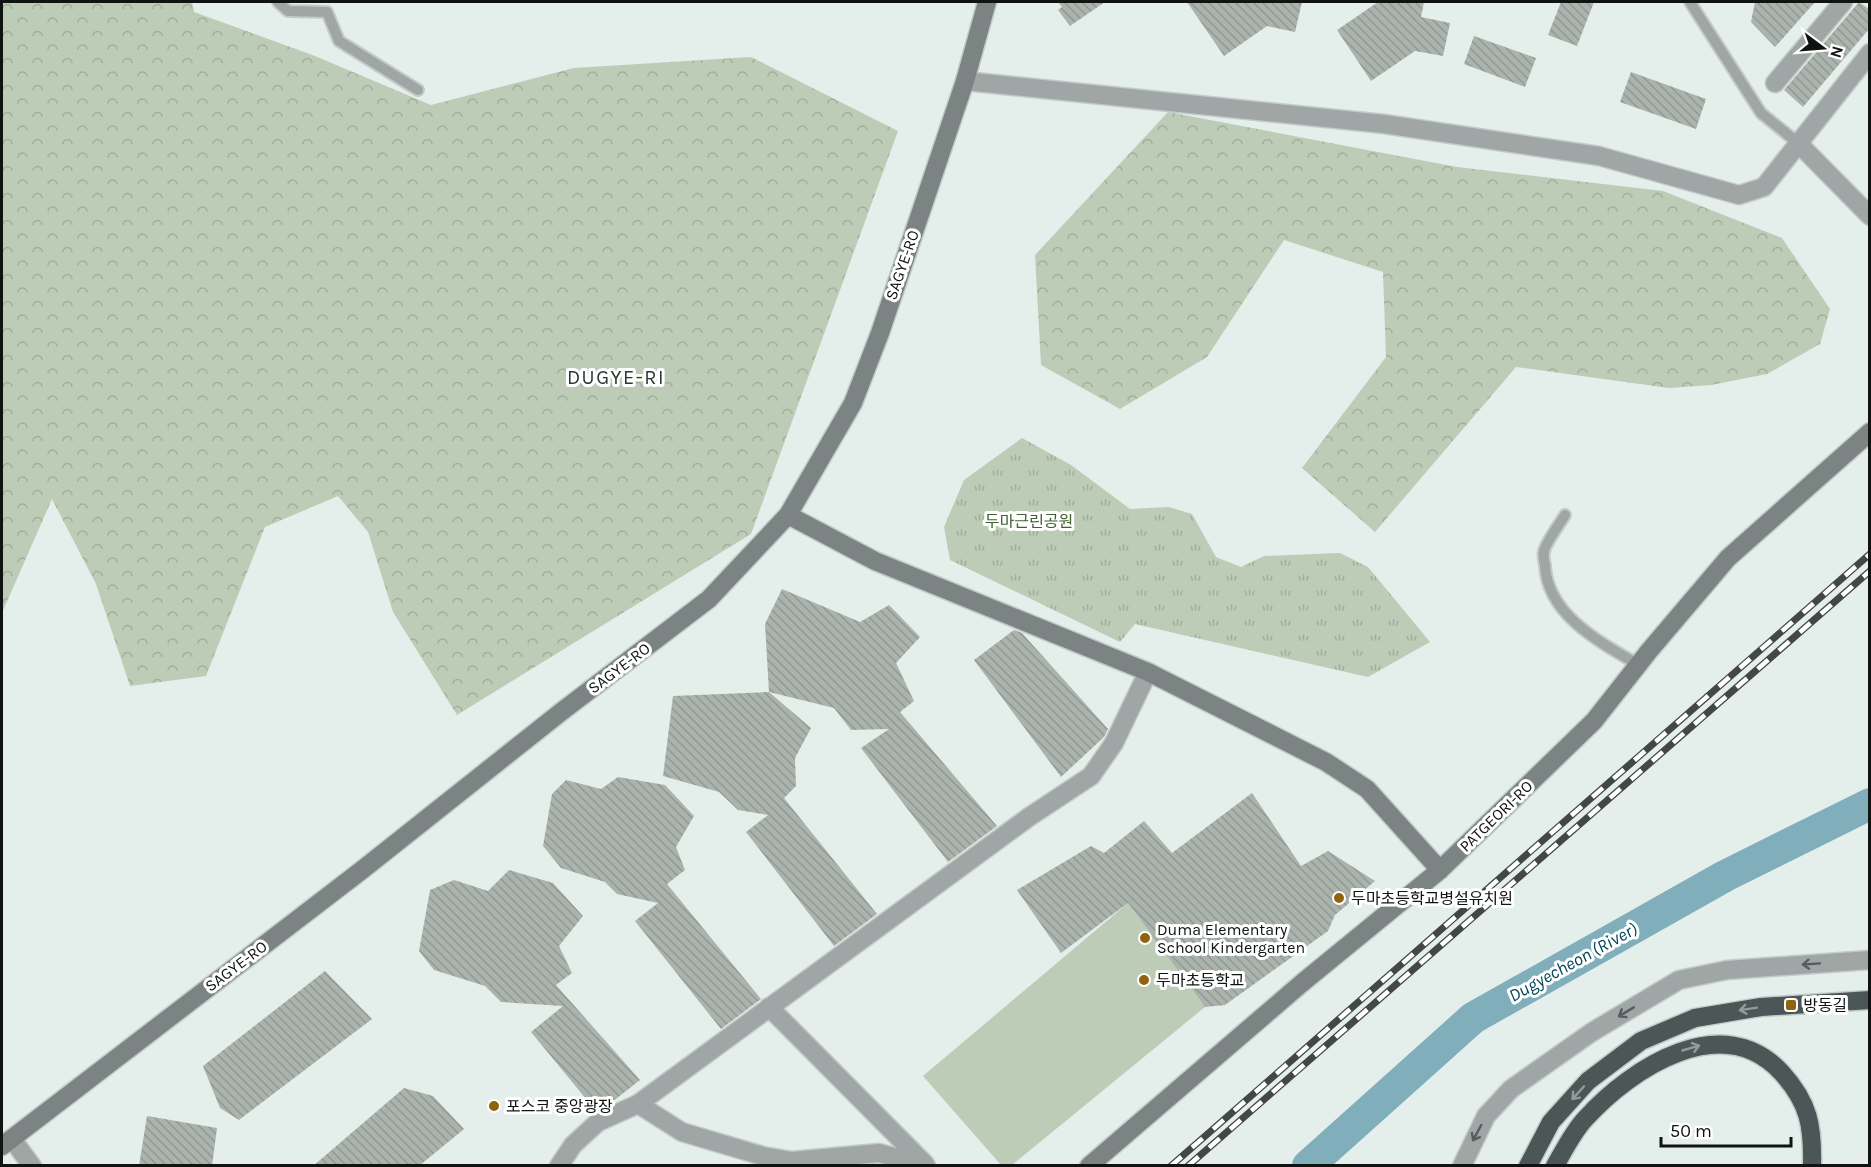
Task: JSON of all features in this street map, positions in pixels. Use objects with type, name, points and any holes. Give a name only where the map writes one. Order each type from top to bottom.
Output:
[{"type":"highway","points":[[1528,1166],[1551,1122],[1588,1081],[1641,1041],[1695,1018],[1761,1007],[1869,1000]]},
{"type":"highway","points":[[1556,1166],[1584,1120],[1627,1081],[1671,1054],[1706,1044],[1740,1047],[1770,1060],[1795,1087],[1807,1113],[1813,1134],[1812,1166]]},
{"type":"street","name":"SAGYE-RO","points":[[7,1143],[709,599],[788,514],[853,403],[880,333],[965,81],[987,2]]},
{"type":"street","points":[[1775,83],[1843,2]]},
{"type":"street","points":[[965,81],[1384,124],[1599,156],[1739,195],[1764,187],[1869,53]]},
{"type":"street","points":[[1798,143],[1869,216]]},
{"type":"street","name":"PATGEORI-RO","points":[[1089,1166],[1302,983],[1440,870],[1594,721],[1728,558],[1869,432]]},
{"type":"street","points":[[788,514],[875,561],[1148,672],[1326,762],[1367,789],[1440,870]]},
{"type":"street","points":[[560,1166],[573,1145],[598,1122],[638,1104],[1029,816],[1091,776],[1114,743],[1148,672]]},
{"type":"street","points":[[1462,1166],[1486,1116],[1511,1089],[1592,1032],[1679,980],[1727,970],[1869,960]]},
{"type":"street","points":[[769,1007],[926,1166]]},
{"type":"street","points":[[638,1104],[682,1132],[763,1156],[792,1161],[879,1153],[926,1166]]},
{"type":"street","points":[[7,1143],[33,1166]]},
{"type":"lane","points":[[278,2],[288,11],[327,12],[339,41],[418,90]]},
{"type":"lane","points":[[1690,2],[1761,113],[1798,143]]},
{"type":"lane","points":[[1565,515],[1544,552],[1545,577],[1557,603],[1577,624],[1594,637],[1639,665]]},
{"type":"green space","points":[[2,2],[192,2],[194,12],[315,56],[431,105],[574,68],[751,57],[898,131],[751,534],[457,715],[393,612],[368,532],[338,496],[265,527],[206,676],[130,686],[96,584],[52,499],[2,613]]},
{"type":"green space","points":[[1168,112],[1457,167],[1663,191],[1782,238],[1830,309],[1820,344],[1767,374],[1711,385],[1669,388],[1516,367],[1375,532],[1302,468],[1386,357],[1383,272],[1284,240],[1207,357],[1120,409],[1041,365],[1035,255]]},
{"type":"green space","name":"두마근린공원","points":[[1022,438],[1071,465],[1130,509],[1169,507],[1192,514],[1216,557],[1241,567],[1264,556],[1340,553],[1368,567],[1430,642],[1368,677],[1135,624],[1120,642],[950,560],[944,527],[964,480]]},
{"type":"green space","points":[[1128,903],[1205,1007],[1012,1165],[1001,1165],[923,1076]]},
{"type":"building","points":[[1058,2],[1105,2],[1070,26],[1058,10],[1062,7]]},
{"type":"building","points":[[1187,2],[1302,2],[1295,32],[1267,26],[1224,56]]},
{"type":"building","points":[[1378,2],[1424,2],[1421,17],[1450,23],[1443,56],[1415,51],[1371,81],[1337,30]]},
{"type":"building","points":[[1561,2],[1594,2],[1577,46],[1548,35]]},
{"type":"building","points":[[1755,2],[1815,2],[1775,47],[1751,22]]},
{"type":"building","points":[[1859,2],[1869,9],[1869,29],[1803,107],[1784,90]]},
{"type":"building","points":[[1474,36],[1536,58],[1525,87],[1464,64]]},
{"type":"building","points":[[1631,72],[1706,99],[1696,129],[1620,102]]},
{"type":"building","points":[[782,589],[860,622],[889,605],[920,637],[896,663],[914,701],[900,712],[997,826],[948,862],[861,748],[889,729],[851,730],[834,708],[769,692],[765,624]]},
{"type":"building","points":[[1014,630],[1022,633],[1108,729],[1104,737],[1061,777],[974,660]]},
{"type":"building","points":[[769,692],[811,728],[795,758],[796,786],[784,798],[877,914],[834,946],[746,832],[768,815],[738,810],[719,792],[663,776],[673,696]]},
{"type":"building","points":[[618,777],[665,785],[694,816],[676,847],[685,870],[667,884],[761,999],[721,1029],[635,921],[658,903],[617,894],[605,882],[561,868],[543,846],[552,794],[566,780],[601,789]]},
{"type":"building","name":"두마초등학교","points":[[1252,793],[1301,866],[1328,851],[1375,881],[1335,915],[1328,931],[1225,1005],[1205,1007],[1128,903],[1061,953],[1017,890],[1091,846],[1104,853],[1144,821],[1172,853]]},
{"type":"building","points":[[509,870],[553,883],[583,916],[559,946],[572,973],[556,985],[640,1080],[607,1106],[596,1111],[531,1032],[563,1006],[501,1002],[485,986],[434,970],[419,951],[430,890],[454,880],[488,891]]},
{"type":"building","points":[[325,971],[372,1019],[239,1120],[220,1108],[203,1066]]},
{"type":"building","points":[[404,1088],[433,1096],[464,1129],[419,1166],[313,1166]]},
{"type":"building","points":[[147,1116],[217,1128],[212,1166],[139,1166]]},
{"type":"waterway","name":"Dugyecheon (River)","points":[[1308,1166],[1473,1018],[1725,876],[1870,804]]},
{"type":"railway","points":[[1171,1166],[1870,554]]},
{"type":"railway","points":[[1188,1166],[1870,571]]},
{"type":"place","name":"두마초등학교병설유치원","points":[[1339,898]]},
{"type":"place","name":"Duma Elementary School Kindergarten","points":[[1145,938]]},
{"type":"place","name":"두마초등학교","points":[[1144,980]]},
{"type":"place","name":"방동길","points":[[1791,1005]]},
{"type":"place","name":"포스코 중앙광장","points":[[494,1106]]},
{"type":"district","name":"DUGYE-RI","points":[[616,377]]}]
